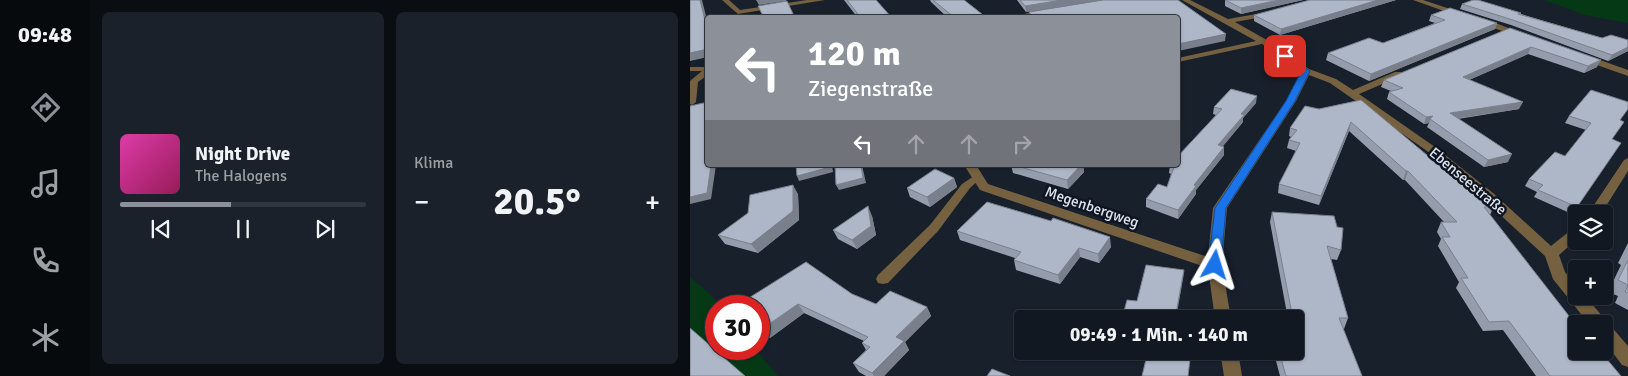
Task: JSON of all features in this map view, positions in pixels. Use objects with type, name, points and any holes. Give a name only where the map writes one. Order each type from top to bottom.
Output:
[{"type":"street","points":[[725,0],[739,15],[822,0]]},
{"type":"street","points":[[1416,0],[1535,39]]},
{"type":"street","name":"Ebenseestraße","points":[[1189,1],[1261,42],[1306,71],[1333,81],[1431,149],[1488,196],[1550,254],[1558,275],[1591,315]]},
{"type":"street","points":[[1025,15],[1056,10]]},
{"type":"street","points":[[1226,22],[1282,10]]},
{"type":"street","points":[[1489,36],[1507,29]]},
{"type":"street","points":[[1180,60],[1261,42]]},
{"type":"street","points":[[1572,53],[1628,73]]},
{"type":"street","points":[[1222,310],[1215,265],[1220,208],[1291,101],[1306,71]]},
{"type":"street","points":[[1352,94],[1407,71]]},
{"type":"street","points":[[1600,205],[1628,162]]},
{"type":"street","name":"Megenbergweg","points":[[974,171],[984,187],[1215,265]]},
{"type":"street","points":[[1550,254],[1568,239]]},
{"type":"street","points":[[1613,340],[1628,359]]},
{"type":"street","points":[[1230,360],[1233,376]]},
{"type":"lane","points":[[690,69],[705,70]]},
{"type":"lane","points":[[692,102],[694,81],[705,72]]},
{"type":"lane","points":[[883,279],[934,228],[966,186],[974,171]]},
{"type":"green space","points":[[1544,0],[1628,0],[1628,23],[1585,15]]},
{"type":"green space","points":[[690,277],[711,295],[705,295],[705,360],[764,360],[778,376],[690,376]]},
{"type":"building","points":[[690,0],[700,0],[705,20],[705,50],[690,53]]},
{"type":"building","points":[[847,0],[876,0],[889,15],[859,15]]},
{"type":"building","points":[[933,0],[964,0],[983,15],[951,15]]},
{"type":"building","points":[[1020,0],[1062,0],[1025,6]]},
{"type":"building","points":[[1103,0],[1178,0],[1226,34],[1180,44],[1180,15],[1031,15],[1029,12]]},
{"type":"building","points":[[1225,0],[1279,0],[1241,8]]},
{"type":"building","points":[[1310,0],[1378,0],[1281,29],[1254,15]]},
{"type":"building","points":[[1473,0],[1602,38],[1611,35],[1628,40],[1628,47],[1612,55],[1462,4]]},
{"type":"building","points":[[787,1],[794,15],[762,15],[758,6]]},
{"type":"building","points":[[1450,8],[1497,23],[1371,74],[1328,53],[1369,38],[1383,43],[1445,20],[1431,15]]},
{"type":"building","points":[[1510,28],[1601,60],[1588,66],[1531,47],[1463,77],[1523,102],[1450,113],[1512,154],[1488,160],[1430,119],[1433,116],[1426,117],[1389,92],[1403,88],[1384,80]]},
{"type":"building","points":[[1231,89],[1257,96],[1241,114],[1244,115],[1218,145],[1224,147],[1194,185],[1196,186],[1178,210],[1146,199],[1158,184],[1167,187],[1174,167],[1180,167],[1180,154],[1222,109],[1214,107]]},
{"type":"building","points":[[1591,90],[1628,102],[1628,109],[1620,120],[1624,122],[1612,139],[1621,143],[1578,205],[1572,205],[1538,190],[1543,185],[1529,179],[1555,152],[1565,156],[1591,123],[1569,116]]},
{"type":"building","points":[[1361,100],[1452,176],[1462,175],[1494,206],[1484,207],[1568,315],[1568,360],[1608,360],[1621,376],[1550,376],[1509,321],[1489,322],[1461,278],[1468,278],[1442,237],[1450,237],[1441,222],[1457,222],[1408,171],[1351,122],[1321,196],[1279,184],[1300,143],[1289,140],[1297,130],[1290,128],[1305,106],[1319,109]]},
{"type":"building","points":[[705,103],[705,167],[711,167],[707,193],[690,197],[690,106]]},
{"type":"building","points":[[796,167],[830,167],[797,176]]},
{"type":"building","points":[[835,167],[861,167],[863,178],[836,185]]},
{"type":"building","points":[[1020,167],[1079,167],[1067,180]]},
{"type":"building","points":[[935,169],[954,178],[927,197],[907,188]]},
{"type":"building","points":[[793,185],[793,211],[751,244],[718,235],[748,213],[750,195]]},
{"type":"building","points":[[987,202],[1051,221],[1053,218],[1110,237],[1098,254],[1079,248],[1058,275],[1014,260],[1021,252],[957,231]]},
{"type":"building","points":[[868,206],[871,226],[852,240],[833,230]]},
{"type":"building","points":[[1272,212],[1334,216],[1337,227],[1343,228],[1341,250],[1327,246],[1348,318],[1339,318],[1362,376],[1286,376],[1282,360],[1304,360],[1304,310],[1291,310]]},
{"type":"building","points":[[1628,260],[1628,285],[1618,280]]},
{"type":"building","points":[[806,262],[852,294],[876,304],[890,291],[927,307],[896,337],[904,341],[872,373],[853,363],[870,347],[862,343],[868,337],[798,304],[770,323],[770,295],[754,295]]},
{"type":"building","points":[[1146,265],[1184,270],[1177,310],[1124,310],[1127,300],[1137,301]]},
{"type":"building","points":[[690,328],[705,341],[705,360],[727,360],[745,376],[690,376]]},
{"type":"building","points":[[1146,360],[1190,360],[1188,376],[1142,376]]},
{"type":"building","points":[[992,369],[1010,376],[987,376]]},
{"type":"route","points":[[1215,265],[1220,208],[1291,101],[1306,71],[1285,56]]}]
